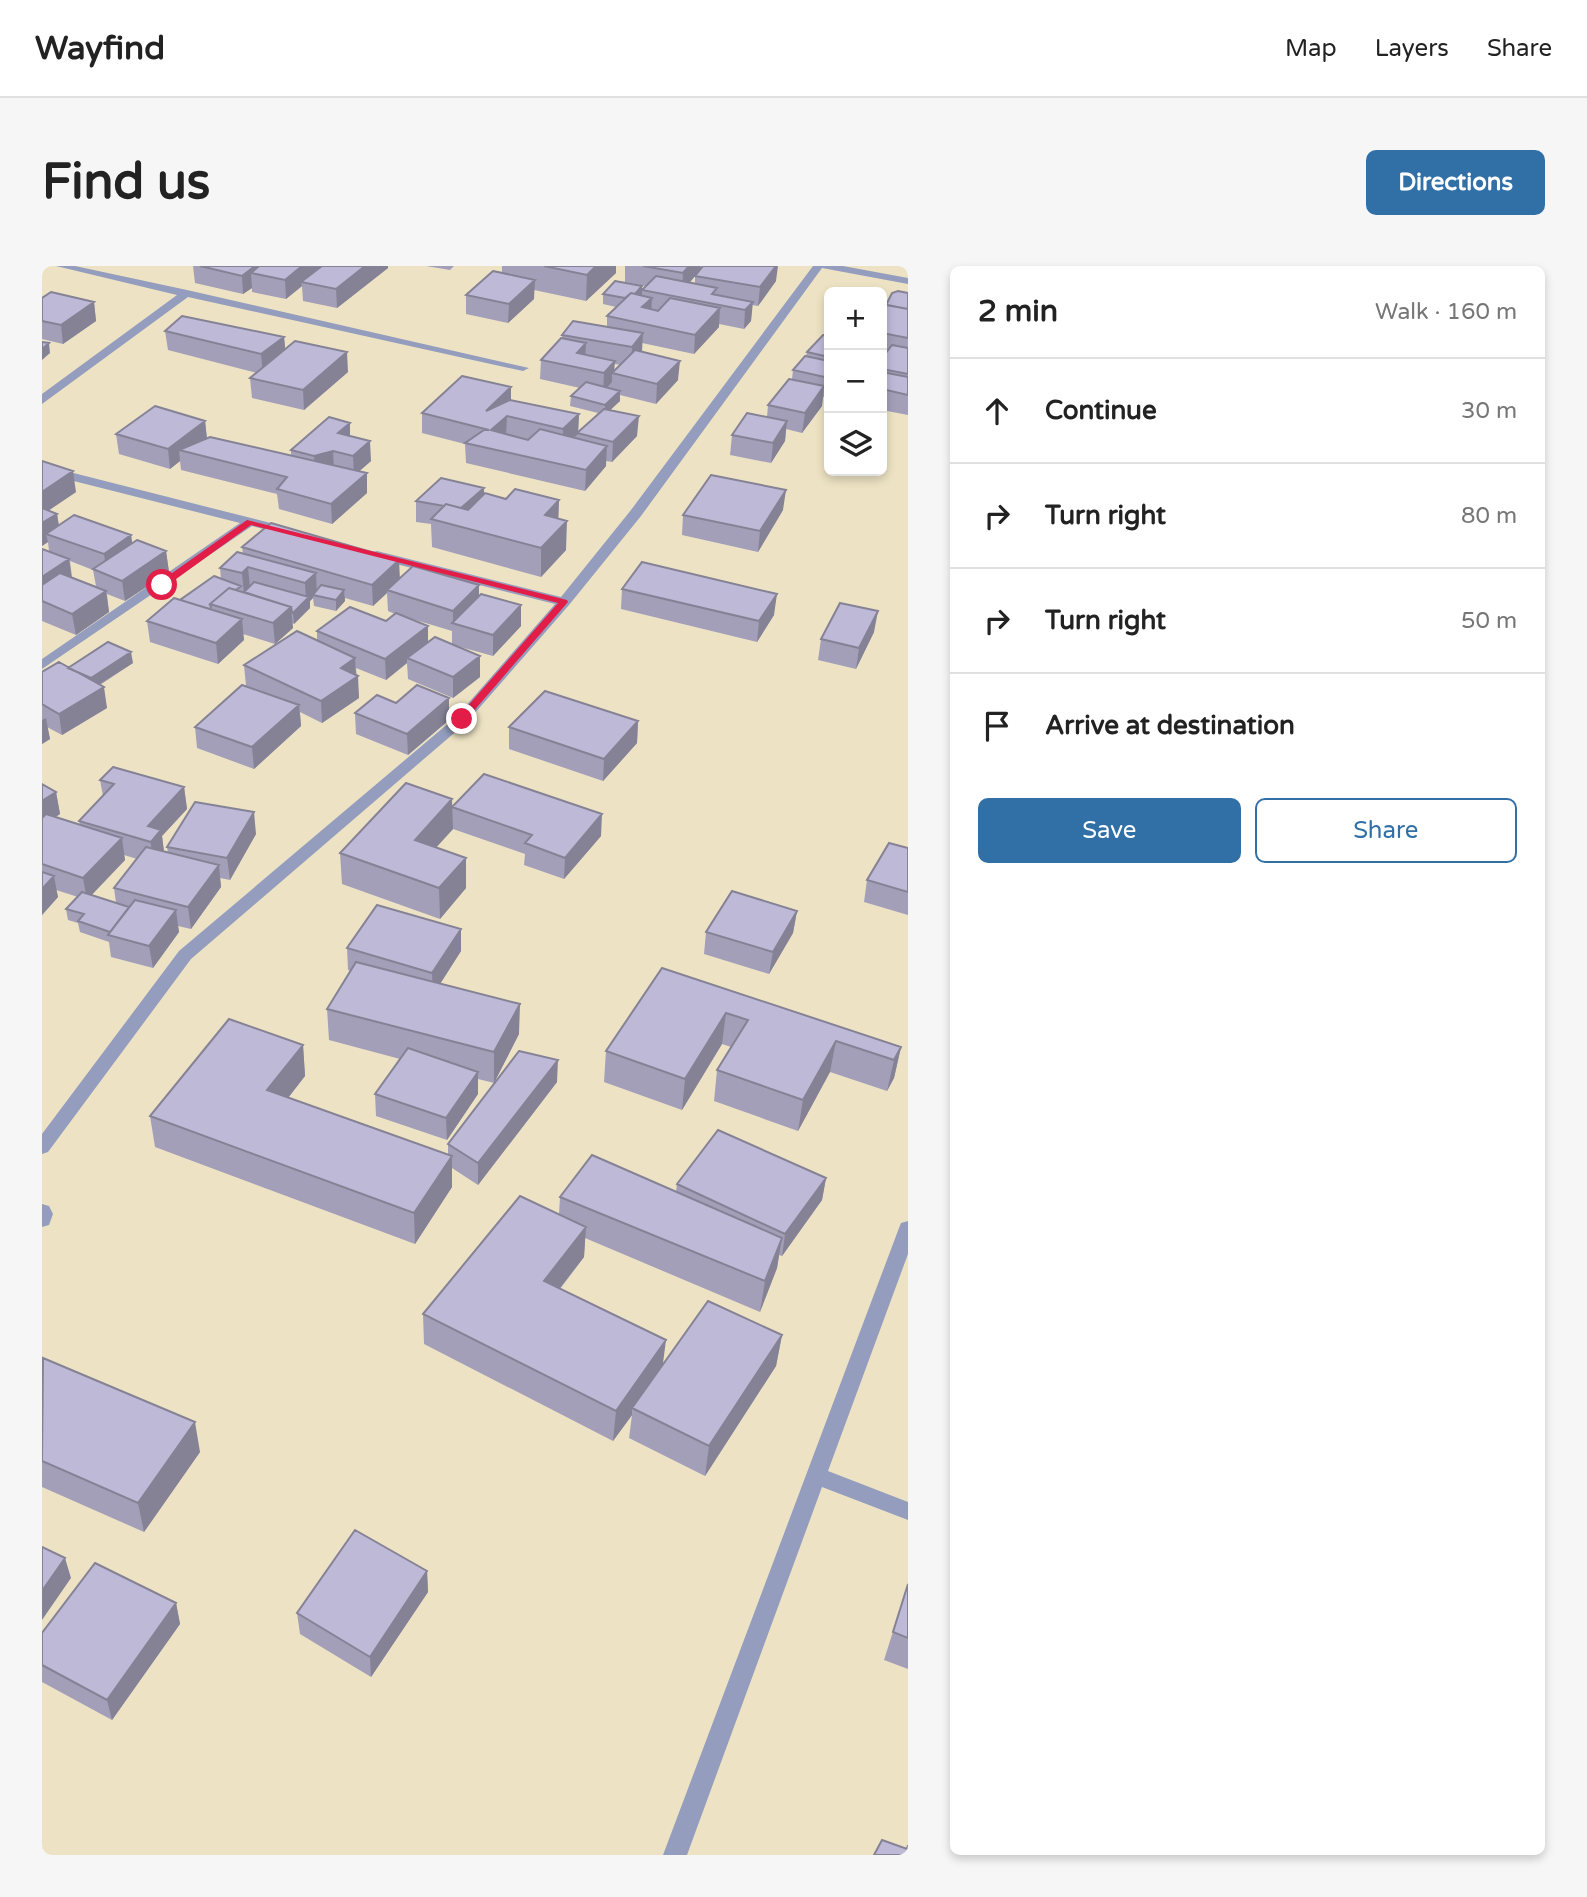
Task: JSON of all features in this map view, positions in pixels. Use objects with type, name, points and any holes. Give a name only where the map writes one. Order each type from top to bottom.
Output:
[{"type":"street","points":[[61,266],[523,368]]},
{"type":"street","points":[[42,1147],[185,955],[462,719],[564,602],[636,513],[818,266]]},
{"type":"street","points":[[826,266],[908,281]]},
{"type":"street","points":[[42,400],[187,293]]},
{"type":"street","points":[[42,469],[302,536]]},
{"type":"street","points":[[42,665],[250,522]]},
{"type":"street","points":[[368,552],[564,602]]},
{"type":"street","points":[[42,1211],[42,1220]]},
{"type":"street","points":[[675,1855],[908,1228]]},
{"type":"street","points":[[817,1475],[908,1511]]},
{"type":"building","points":[[200,266],[255,266],[242,276]]},
{"type":"building","points":[[259,266],[302,266],[285,280],[251,273]]},
{"type":"building","points":[[322,266],[365,266],[336,289],[301,282]]},
{"type":"building","points":[[544,266],[596,266],[587,275]]},
{"type":"building","points":[[643,266],[689,266],[683,273]]},
{"type":"building","points":[[703,266],[776,266],[760,287],[695,276]]},
{"type":"building","points":[[493,271],[535,280],[509,304],[466,295]]},
{"type":"building","points":[[656,276],[717,288],[712,294],[753,302],[745,310],[642,290]]},
{"type":"building","points":[[615,281],[642,286],[635,294],[631,293],[625,298],[603,294]]},
{"type":"building","points":[[51,292],[94,302],[61,325],[42,321],[42,298]]},
{"type":"building","points":[[631,293],[652,298],[642,307],[658,311],[670,298],[720,308],[695,335],[607,316]]},
{"type":"building","points":[[892,293],[908,293],[908,309],[887,305]]},
{"type":"building","points":[[887,305],[908,309],[908,338],[887,334]]},
{"type":"building","points":[[182,316],[284,337],[261,354],[165,331]]},
{"type":"building","points":[[573,321],[643,333],[632,347],[562,335]]},
{"type":"building","points":[[823,335],[824,335],[824,356],[807,352]]},
{"type":"building","points":[[561,338],[586,343],[577,353],[615,361],[604,373],[541,360]]},
{"type":"building","points":[[295,341],[347,352],[303,390],[250,378]]},
{"type":"building","points":[[892,345],[908,348],[908,374],[887,370],[887,352]]},
{"type":"building","points":[[635,350],[680,361],[657,384],[612,373]]},
{"type":"building","points":[[805,356],[824,360],[824,377],[793,370]]},
{"type":"building","points":[[887,373],[908,377],[908,395],[887,390]]},
{"type":"building","points":[[462,376],[511,387],[486,411],[510,400],[579,414],[563,429],[507,416],[491,430],[528,440],[540,429],[607,446],[586,470],[465,443],[484,430],[489,430],[422,413]]},
{"type":"building","points":[[789,379],[824,386],[805,413],[768,405]]},
{"type":"building","points":[[586,382],[620,391],[605,405],[571,396]]},
{"type":"building","points":[[155,406],[205,421],[168,449],[116,434]]},
{"type":"building","points":[[604,409],[639,416],[613,442],[577,433]]},
{"type":"building","points":[[747,413],[787,421],[773,443],[732,435]]},
{"type":"building","points":[[329,417],[350,423],[338,433],[370,441],[353,456],[333,451],[314,456],[291,450]]},
{"type":"building","points":[[210,437],[367,473],[331,504],[277,489],[287,477],[179,450]]},
{"type":"building","points":[[42,461],[73,471],[42,492]]},
{"type":"building","points":[[711,475],[786,490],[760,531],[683,515]]},
{"type":"building","points":[[441,478],[484,488],[461,508],[416,501]]},
{"type":"building","points":[[515,489],[559,500],[545,515],[567,521],[541,548],[431,519],[446,504],[468,510],[485,493],[506,499]]},
{"type":"building","points":[[42,508],[57,514],[42,523]]},
{"type":"building","points":[[74,515],[131,535],[104,554],[46,534]]},
{"type":"building","points":[[271,523],[399,560],[372,585],[242,547]]},
{"type":"building","points":[[137,540],[166,551],[122,581],[93,569]]},
{"type":"building","points":[[42,549],[69,559],[42,577]]},
{"type":"building","points":[[237,552],[316,573],[305,583],[248,567],[242,573],[220,568]]},
{"type":"building","points":[[642,562],[777,594],[759,621],[622,589]]},
{"type":"building","points":[[413,566],[479,585],[453,611],[387,590]]},
{"type":"building","points":[[60,573],[106,591],[72,614],[42,601],[42,585]]},
{"type":"building","points":[[214,576],[241,586],[236,590],[229,588],[210,604],[210,609],[180,600]]},
{"type":"building","points":[[254,582],[309,597],[293,613],[291,607],[244,592]]},
{"type":"building","points":[[321,585],[344,590],[336,600],[313,595]]},
{"type":"building","points":[[229,588],[291,607],[273,623],[210,604]]},
{"type":"building","points":[[481,594],[521,605],[493,635],[452,623]]},
{"type":"building","points":[[174,598],[242,619],[216,643],[147,621]]},
{"type":"building","points":[[840,603],[878,611],[859,648],[821,639]]},
{"type":"building","points":[[350,607],[386,621],[396,613],[428,626],[385,659],[317,631]]},
{"type":"building","points":[[297,631],[355,658],[341,668],[358,676],[321,701],[244,665]]},
{"type":"building","points":[[435,637],[480,656],[453,677],[407,658]]},
{"type":"building","points":[[108,642],[131,652],[91,678],[68,668]]},
{"type":"building","points":[[59,662],[104,687],[59,714],[42,704],[42,672]]},
{"type":"building","points":[[242,685],[299,705],[252,747],[195,727]]},
{"type":"building","points":[[417,685],[449,698],[407,734],[355,713],[377,695],[396,703]]},
{"type":"building","points":[[545,691],[638,721],[604,759],[509,727]]},
{"type":"building","points":[[113,767],[184,787],[148,826],[161,830],[151,842],[79,821],[114,784],[100,780]]},
{"type":"building","points":[[484,774],[602,814],[565,858],[525,843],[532,835],[452,807]]},
{"type":"building","points":[[406,783],[452,799],[415,840],[466,858],[439,888],[340,853]]},
{"type":"building","points":[[42,784],[56,792],[42,801]]},
{"type":"building","points":[[195,802],[254,812],[227,858],[167,847]]},
{"type":"building","points":[[46,814],[122,838],[83,878],[42,864],[42,818]]},
{"type":"building","points":[[889,843],[908,848],[908,892],[867,880]]},
{"type":"building","points":[[146,847],[219,865],[188,907],[114,888]]},
{"type":"building","points":[[42,872],[54,876],[42,889]]},
{"type":"building","points":[[732,891],[797,911],[773,952],[706,932]]},
{"type":"building","points":[[82,892],[129,907],[110,932],[78,921],[84,914],[66,909]]},
{"type":"building","points":[[135,900],[176,910],[149,946],[108,935]]},
{"type":"building","points":[[377,905],[461,929],[432,973],[347,948]]},
{"type":"building","points":[[356,962],[520,1004],[494,1052],[327,1009]]},
{"type":"building","points":[[662,968],[901,1047],[894,1060],[836,1041],[803,1100],[717,1070],[748,1020],[726,1013],[685,1079],[606,1051]]},
{"type":"building","points":[[229,1019],[303,1045],[267,1090],[452,1156],[414,1213],[150,1116]]},
{"type":"building","points":[[408,1048],[478,1072],[446,1118],[375,1094]]},
{"type":"building","points":[[519,1051],[558,1060],[478,1163],[448,1144]]},
{"type":"building","points":[[718,1130],[826,1178],[785,1234],[677,1184]]},
{"type":"building","points":[[592,1155],[782,1238],[765,1281],[560,1197]]},
{"type":"building","points":[[520,1196],[586,1227],[544,1281],[666,1340],[616,1411],[423,1314]]},
{"type":"building","points":[[708,1301],[782,1335],[709,1446],[632,1408]]},
{"type":"building","points":[[43,1358],[195,1422],[138,1503],[42,1461]]},
{"type":"building","points":[[355,1530],[427,1571],[370,1657],[297,1613]]},
{"type":"building","points":[[42,1547],[65,1558],[42,1591]]},
{"type":"building","points":[[95,1563],[176,1603],[107,1700],[42,1665],[42,1633]]},
{"type":"building","points":[[908,1584],[908,1638],[893,1632]]},
{"type":"building","points":[[882,1840],[907,1849],[908,1845],[908,1855],[874,1855]]},
{"type":"route","points":[[162,585],[250,522],[564,602],[462,719]]}]
